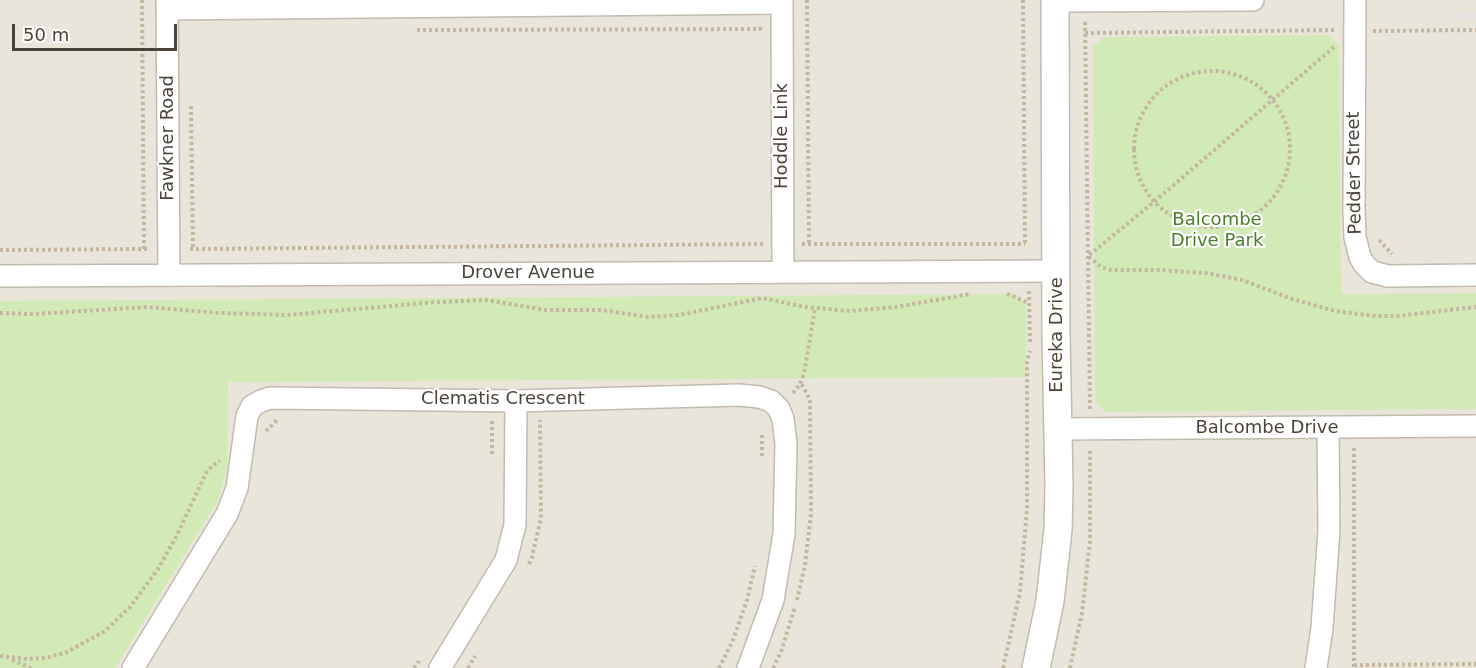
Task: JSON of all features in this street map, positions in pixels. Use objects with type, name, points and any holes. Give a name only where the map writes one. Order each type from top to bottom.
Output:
[{"type":"street","points":[[1055,1],[1253,0]]},
{"type":"street","name":"Pedder Street","points":[[1354,0],[1354,212],[1355,237],[1360,257],[1372,272],[1388,276],[1476,276]]},
{"type":"street","name":"Eureka Drive","points":[[1036,668],[1055,565],[1059,486],[1055,1]]},
{"type":"street","points":[[167,5],[782,2]]},
{"type":"street","name":"Hoddle Link","points":[[782,2],[783,272]]},
{"type":"street","name":"Fawkner Road","points":[[167,5],[169,275]]},
{"type":"street","name":"Drover Avenue","points":[[0,276],[1057,271]]},
{"type":"street","name":"Clematis Crescent","points":[[133,668],[227,514],[237,488],[247,416],[252,406],[270,398],[516,400],[739,395],[771,401],[779,409]]},
{"type":"street","points":[[440,668],[507,560],[515,525],[516,400]]},
{"type":"street","points":[[748,668],[773,600],[784,534],[785,432],[779,409]]},
{"type":"street","name":"Balcombe Drive","points":[[1058,429],[1476,426]]},
{"type":"street","points":[[1316,668],[1322,628],[1329,530],[1328,428]]},
{"type":"path","points":[[142,0],[145,307]]},
{"type":"path","points":[[807,0],[809,244]]},
{"type":"path","points":[[1003,668],[1020,592],[1027,509],[1027,362],[1030,353],[1029,270],[1024,244],[1023,0]]},
{"type":"path","points":[[1070,668],[1082,613],[1090,541],[1085,1]]},
{"type":"path","points":[[1376,20],[1376,42]]},
{"type":"path","points":[[1088,256],[1354,30]]},
{"type":"path","points":[[1085,33],[1476,30]]},
{"type":"path","points":[[1206,71],[1230,73],[1254,82],[1272,99],[1285,120],[1290,144],[1288,167],[1279,190],[1263,208],[1243,221],[1220,228],[1196,226],[1173,217],[1154,202],[1140,181],[1134,149],[1135,132],[1144,109],[1160,90],[1182,76],[1206,71]]},
{"type":"path","points":[[191,100],[193,249]]},
{"type":"path","points":[[1378,239],[1391,254],[1402,254]]},
{"type":"path","points":[[0,250],[1024,244]]},
{"type":"path","points":[[1088,256],[1101,267],[1110,270],[1206,273],[1242,280],[1292,299],[1335,311],[1397,316],[1476,307]]},
{"type":"path","points":[[1000,292],[1029,303]]},
{"type":"path","points":[[0,313],[34,315],[145,307],[230,314],[287,315],[447,301],[486,300],[540,309],[594,309],[648,317],[679,315],[762,298],[815,308],[869,310],[941,301],[971,294]]},
{"type":"path","points":[[804,374],[815,308]]},
{"type":"path","points":[[762,462],[761,418],[779,409]]},
{"type":"path","points":[[492,419],[492,454]]},
{"type":"path","points":[[1354,448],[1354,667],[1476,664]]},
{"type":"path","points":[[9,658],[45,658],[65,653],[105,631],[130,607],[158,569],[206,473],[220,461],[241,458]]},
{"type":"path","points":[[719,668],[733,640],[747,600],[757,555]]},
{"type":"path","points":[[0,656],[31,668]]},
{"type":"path","points":[[414,668],[420,659]]},
{"type":"shaded area","points":[[0,0],[1476,0],[1476,668],[0,668]]},
{"type":"shaded area","points":[[1448,13],[1476,13],[1476,20],[1448,20]]},
{"type":"green space","name":"Balcombe Drive Park","points":[[1328,35],[1339,45],[1341,294],[1476,293],[1476,409],[1105,412],[1095,402],[1093,47],[1103,37]]},
{"type":"green space","points":[[1015,294],[1026,304],[1026,377],[228,382],[227,467],[218,500],[115,668],[0,668],[0,301]]}]
